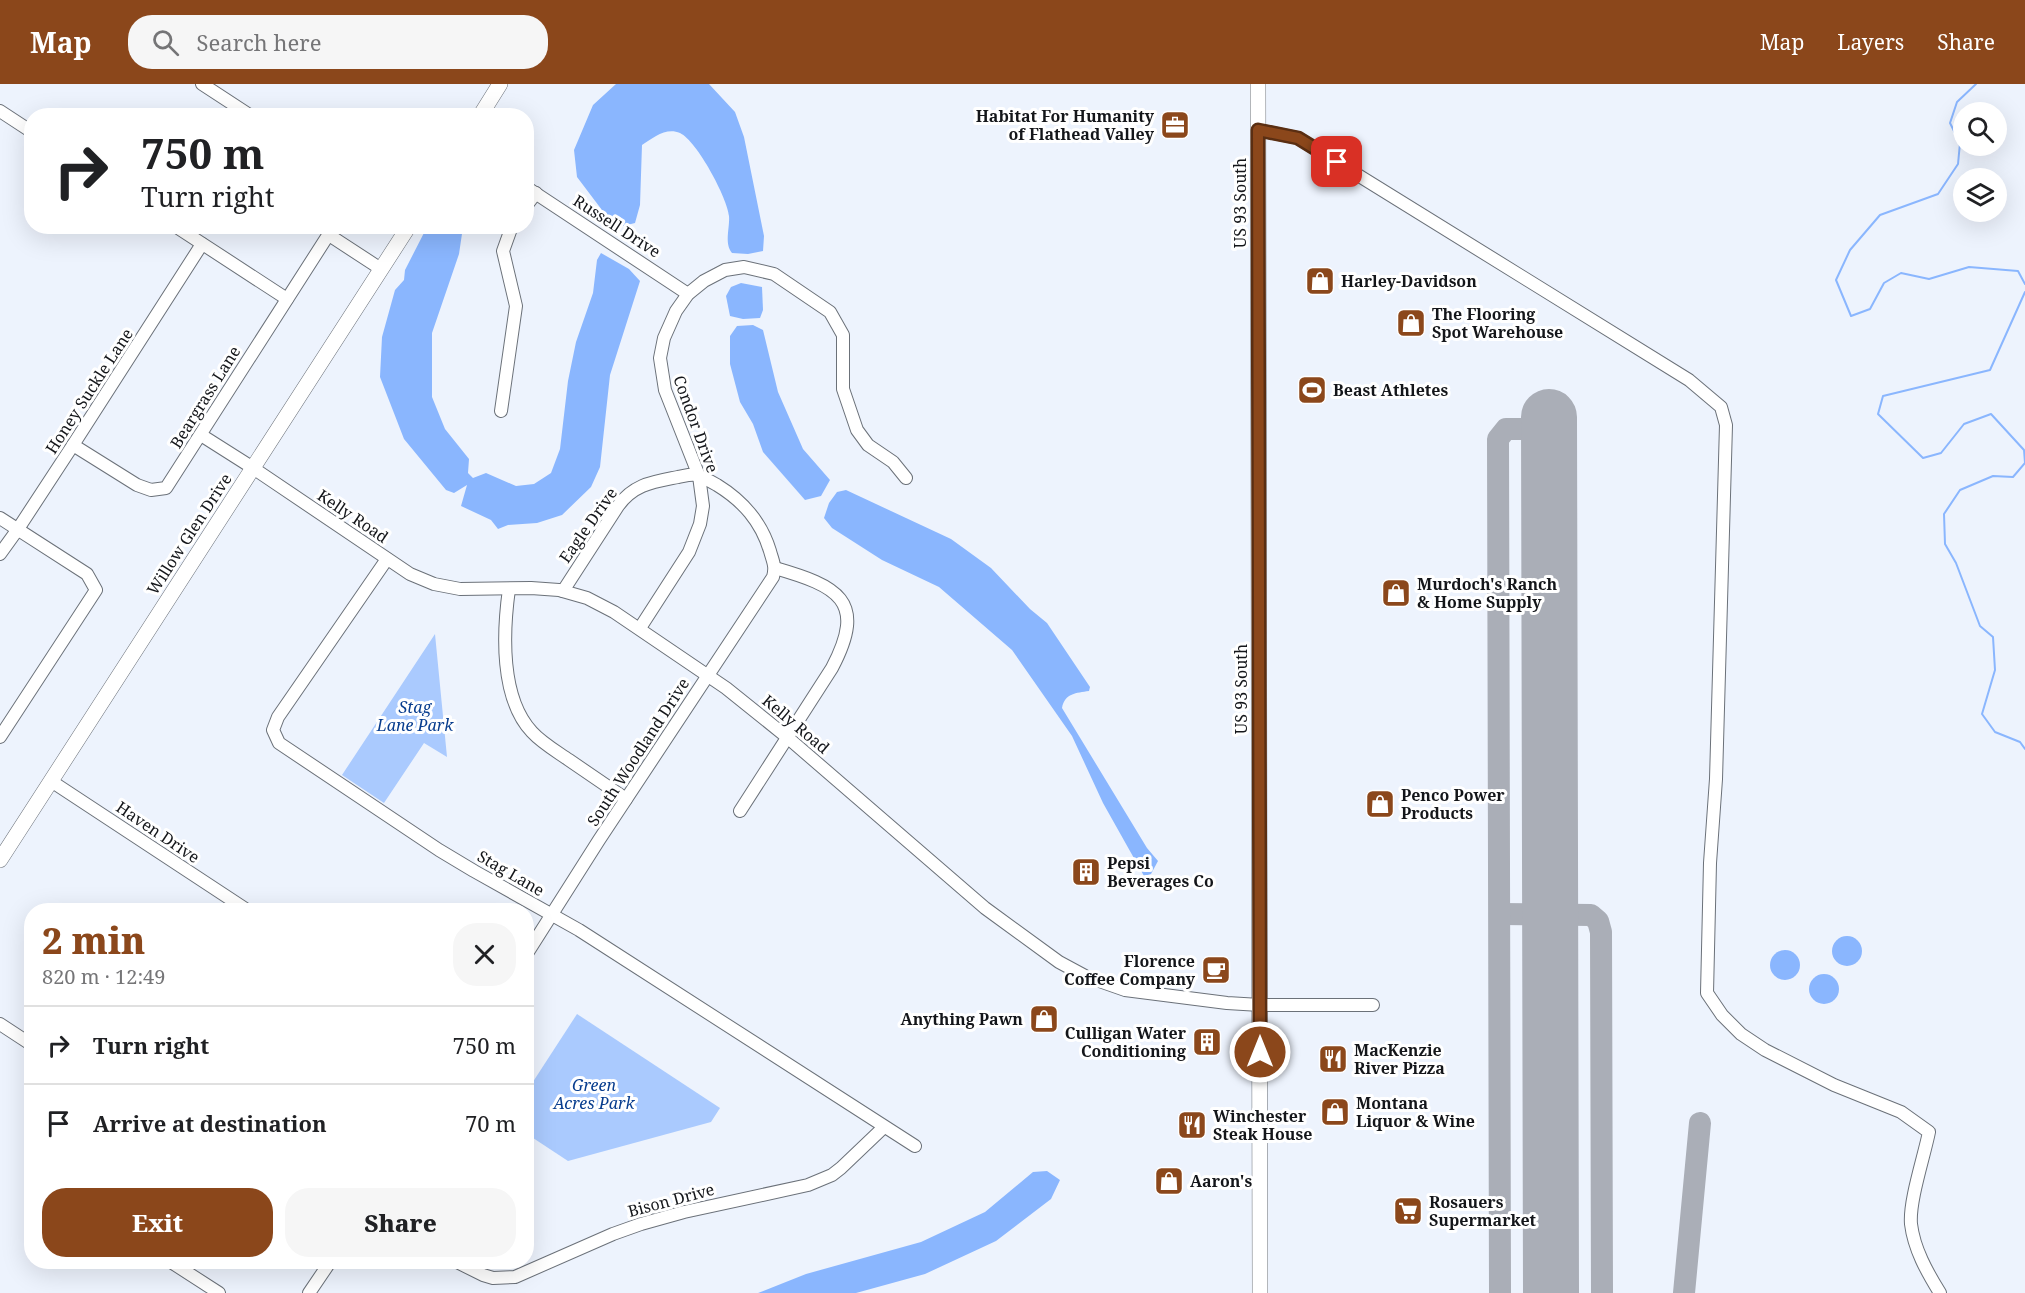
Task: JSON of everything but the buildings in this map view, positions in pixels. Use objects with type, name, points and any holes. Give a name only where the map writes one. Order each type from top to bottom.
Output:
[{"type":"main road","points":[[485,108],[500,84]]},
{"type":"main road","name":"US 93 South","points":[[1258,84],[1260,1293]]},
{"type":"main road","name":"Willow Glen Drive","points":[[0,860],[404,234]]},
{"type":"street","points":[[202,84],[239,108]]},
{"type":"street","points":[[0,111],[24,127]]},
{"type":"street","points":[[1258,130],[1298,138],[1689,380],[1720,407],[1726,425],[1724,537],[1720,598],[1716,779],[1710,862],[1707,993],[1722,1015],[1741,1034],[1765,1050],[1834,1085],[1901,1112],[1929,1132],[1911,1222],[1914,1241],[1940,1293]]},
{"type":"street","name":"Russell Drive","points":[[534,192],[688,294]]},
{"type":"street","points":[[187,234],[287,299]]},
{"type":"street","name":"Beargrass Lane","points":[[74,445],[137,485],[152,490],[166,488],[329,234]]},
{"type":"street","points":[[335,234],[381,269]]},
{"type":"street","points":[[501,411],[516,306],[503,251],[509,234]]},
{"type":"street","name":"Honey Suckle Lane","points":[[0,554],[74,445],[202,244]]},
{"type":"street","points":[[688,294],[704,281],[724,270],[744,267],[774,274],[830,312],[843,335],[843,389],[857,430],[868,445],[893,462],[906,478]]},
{"type":"street","name":"Condor Drive","points":[[640,628],[684,560],[697,533],[702,506],[699,476],[668,398],[660,369],[664,338],[676,311],[688,294]]},
{"type":"street","name":"Kelly Road","points":[[201,435],[410,574],[434,584],[460,590],[545,588],[588,598],[601,604],[640,628],[751,707],[985,908],[1072,969],[1098,982],[1125,990],[1260,1005],[1373,1005]]},
{"type":"street","name":"Eagle Drive","points":[[563,591],[618,506],[627,496],[655,481],[688,475],[699,476]]},
{"type":"street","points":[[699,476],[727,491],[753,515],[766,539],[775,568],[817,582],[832,591],[843,605],[848,622],[845,640],[832,668],[740,811]]},
{"type":"street","points":[[0,518],[87,574],[96,590],[0,736]]},
{"type":"street","name":"Stag Lane","points":[[387,559],[274,723],[274,737],[286,749],[440,850],[531,903]]},
{"type":"street","name":"South Woodland Drive","points":[[534,943],[626,799],[773,578],[775,568]]},
{"type":"street","points":[[509,589],[506,625],[508,669],[513,697],[520,716],[532,732],[548,746],[626,799]]},
{"type":"street","name":"Haven Drive","points":[[51,781],[236,903]]},
{"type":"street","name":"Stag Lane","points":[[534,905],[579,930],[915,1146]]},
{"type":"street","points":[[0,1024],[24,1040]]},
{"type":"street","name":"Bison Drive","points":[[534,1268],[594,1241],[641,1224],[693,1210],[808,1185],[832,1175],[884,1127]]},
{"type":"street","points":[[182,1269],[219,1293]]},
{"type":"street","points":[[309,1293],[325,1269]]},
{"type":"street","name":"Bison Drive","points":[[471,1269],[493,1278],[515,1276],[531,1269]]},
{"type":"green space","name":"Stag Lane Park","points":[[435,634],[447,757],[424,743],[384,803],[342,775]]},
{"type":"green space","name":"Green Acres Park","points":[[577,1014],[720,1108],[711,1122],[568,1161],[534,1139],[534,1080]]},
{"type":"shaded area","points":[[616,84],[709,84],[735,112],[744,137],[764,236],[763,251],[748,254],[732,253],[728,240],[729,216],[718,184],[695,147],[680,133],[670,131],[660,134],[642,145],[640,205],[635,223],[623,226],[605,214],[577,177],[574,150],[593,105]]},
{"type":"shaded area","points":[[423,234],[462,234],[459,254],[432,333],[432,397],[445,429],[469,459],[468,473],[473,478],[486,473],[516,486],[534,484],[551,473],[560,449],[568,381],[576,342],[593,293],[597,260],[601,253],[629,269],[640,281],[610,375],[600,467],[591,487],[562,515],[537,523],[508,525],[498,529],[491,520],[461,506],[467,485],[454,493],[446,490],[404,439],[380,377],[382,337],[395,290],[404,280],[405,270]]},
{"type":"shaded area","points":[[741,283],[762,287],[763,310],[760,318],[743,319],[730,316],[726,296],[731,287]]},
{"type":"shaded area","points":[[753,325],[763,330],[778,392],[803,449],[830,480],[821,496],[805,500],[763,452],[753,424],[740,402],[730,364],[730,336],[737,326]]},
{"type":"shaded area","points":[[846,490],[951,539],[991,568],[1030,609],[1047,623],[1090,687],[1089,691],[1068,697],[1062,708],[1147,848],[1158,861],[1151,874],[1144,876],[1103,803],[1072,736],[1012,650],[939,587],[882,560],[832,528],[824,518],[829,503],[837,492]]},
{"type":"shaded area","points":[[1847,936],[1857,941],[1862,951],[1857,961],[1847,966],[1837,961],[1832,951],[1837,941]]},
{"type":"shaded area","points":[[1785,950],[1795,955],[1800,965],[1795,975],[1785,980],[1775,975],[1770,965],[1775,955]]},
{"type":"shaded area","points":[[1824,974],[1834,979],[1839,989],[1834,999],[1824,1004],[1814,999],[1809,989],[1814,979]]},
{"type":"shaded area","points":[[1047,1171],[1060,1180],[1051,1199],[996,1241],[925,1274],[856,1293],[758,1293],[806,1274],[921,1242],[985,1212],[1033,1172]]},
{"type":"waterway","points":[[1976,84],[1957,102],[1950,123],[1960,143],[1958,164],[1938,194],[1880,215],[1850,250],[1836,280],[1851,316],[1870,309],[1884,283],[1901,273],[1929,279],[1969,267],[2018,271],[2025,284]]},
{"type":"waterway","points":[[2025,292],[1990,370],[1883,396],[1878,414],[1923,458],[1941,453],[1964,424],[1991,414],[2024,450],[2025,463],[2013,477],[1993,476],[1960,490],[1944,514],[1945,544],[1956,563],[1980,626],[1993,637],[1995,670],[1982,714],[1995,732],[2020,742],[2025,749]]},
{"type":"taxiway","points":[[1500,1293],[1498,439],[1506,429],[1549,429]]},
{"type":"taxiway","points":[[1500,914],[1591,915],[1598,921],[1601,932],[1602,1293]]},
{"type":"taxiway","points":[[1684,1293],[1700,1123]]},
{"type":"runway","points":[[1549,417],[1551,1293]]},
{"type":"place","name":"Habitat For Humanity of Flathead Valley","points":[[1175,125]]},
{"type":"place","name":"Harley-Davidson","points":[[1320,281]]},
{"type":"place","name":"The Flooring Spot Warehouse","points":[[1411,323]]},
{"type":"place","name":"Beast Athletes","points":[[1312,390]]},
{"type":"place","name":"Murdoch's Ranch & Home Supply","points":[[1396,593]]},
{"type":"place","name":"Penco Power Products","points":[[1380,804]]},
{"type":"place","name":"Pepsi Beverages Co","points":[[1086,872]]},
{"type":"place","name":"Florence Coffee Company","points":[[1216,970]]},
{"type":"place","name":"Anything Pawn","points":[[1044,1019]]},
{"type":"place","name":"Culligan Water Conditioning","points":[[1207,1042]]},
{"type":"place","name":"MacKenzie River Pizza","points":[[1333,1059]]},
{"type":"place","name":"Montana Liquor & Wine","points":[[1335,1112]]},
{"type":"place","name":"Winchester Steak House","points":[[1192,1125]]},
{"type":"place","name":"Aaron's","points":[[1169,1181]]},
{"type":"place","name":"Rosauers Supermarket","points":[[1408,1211]]},
{"type":"route","points":[[1260,1052],[1258,130],[1298,138],[1337,162]]}]
